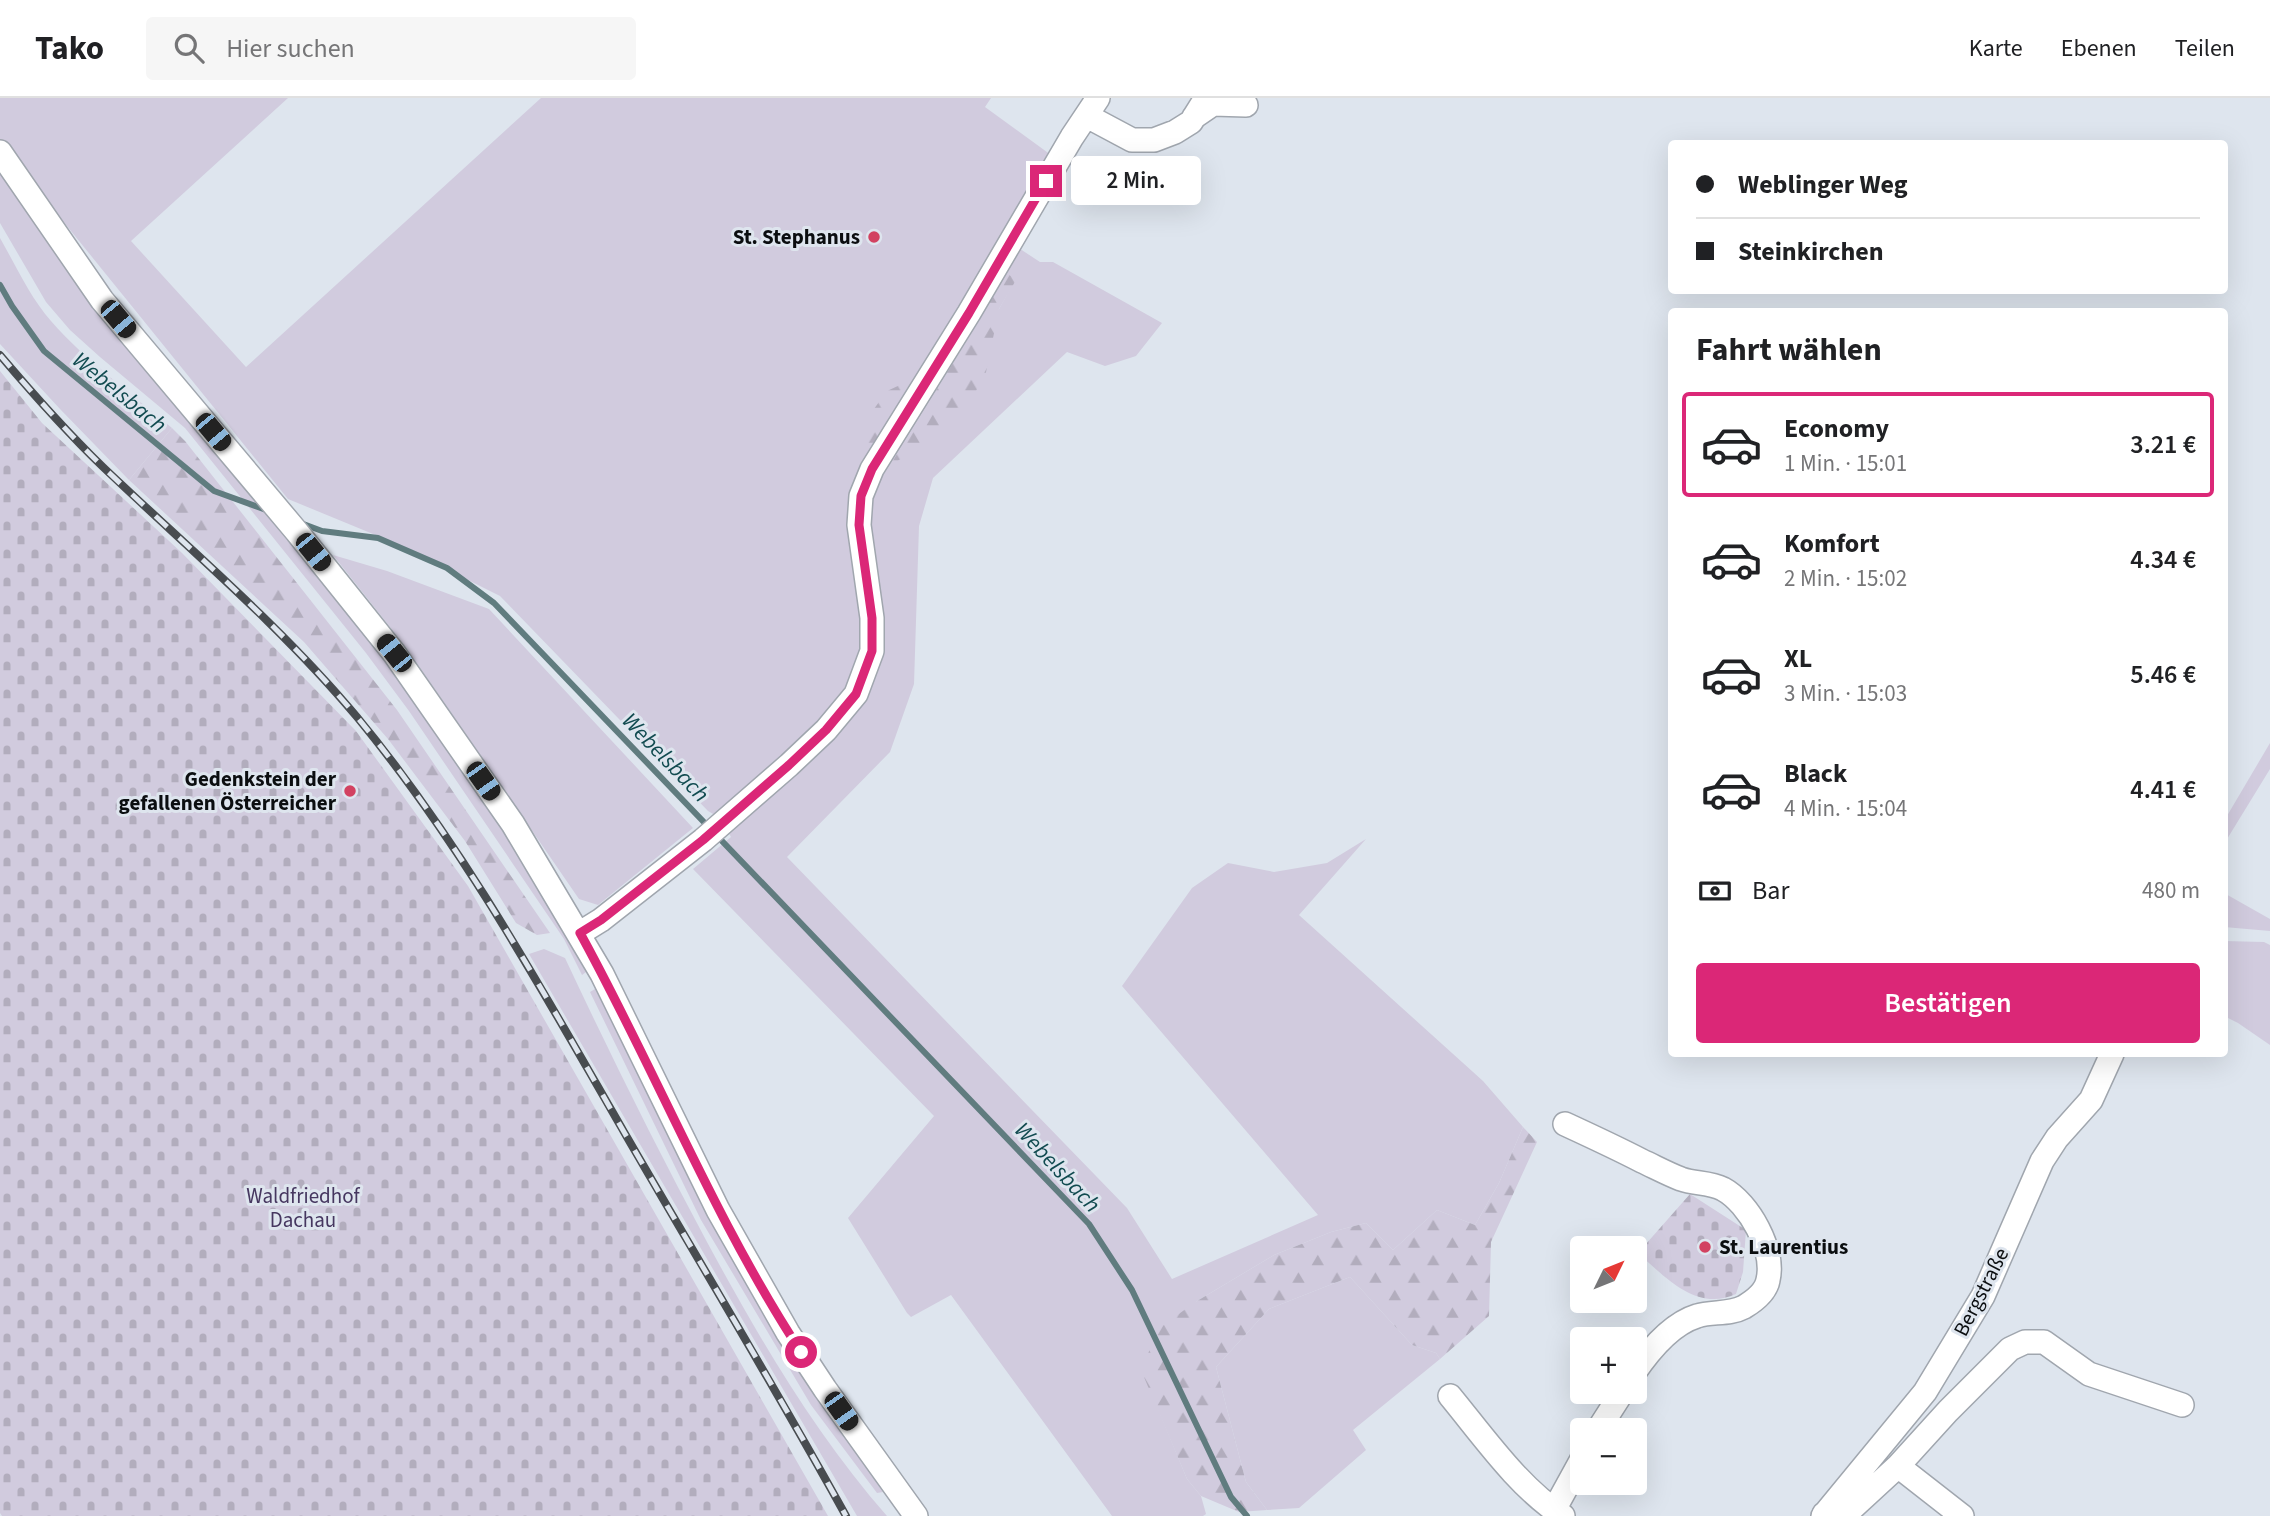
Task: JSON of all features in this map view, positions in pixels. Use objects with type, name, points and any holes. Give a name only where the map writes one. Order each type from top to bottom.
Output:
[{"type":"street","points":[[580,933],[601,920],[721,825],[826,730],[856,694],[872,651],[872,618],[859,525],[861,496],[872,469],[969,313],[1091,104],[1132,140],[1154,140],[1191,122],[1200,108],[1213,104],[1246,105],[1230,98]]},
{"type":"street","points":[[0,152],[102,300],[297,532],[402,664],[513,824],[580,933],[640,1048],[718,1210],[788,1333],[825,1390],[916,1516]]},
{"type":"street","name":"Bergstraße","points":[[1823,1515],[1926,1392],[1983,1296],[2042,1161],[2057,1138],[2091,1100],[2111,1057]]},
{"type":"street","points":[[1565,1124],[1683,1180],[1712,1184],[1724,1189],[1737,1199],[1757,1226],[1769,1264],[1768,1280],[1759,1296],[1733,1311],[1696,1316],[1660,1340],[1647,1355]]},
{"type":"street","name":"Bergstraße","points":[[1823,1515],[1848,1512],[1898,1466],[2010,1349],[2025,1342],[2044,1342],[2088,1374],[2182,1405]]},
{"type":"street","points":[[1450,1396],[1509,1468],[1559,1513],[1570,1487]]},
{"type":"street","points":[[1898,1466],[1962,1516]]},
{"type":"green space","points":[[0,98],[288,98],[131,241],[246,367],[541,98],[991,98],[985,107],[1062,163],[1014,245],[1040,262],[1053,262],[1162,323],[1136,356],[1105,366],[1067,352],[933,478],[919,526],[914,684],[890,752],[787,857],[1127,1208],[1172,1279],[1318,1215],[1122,986],[1192,888],[1228,863],[1274,872],[1327,863],[1366,839],[1299,915],[1483,1081],[1523,1127],[1499,1183],[1475,1225],[1437,1210],[1393,1250],[1366,1223],[1331,1232],[1274,1255],[1197,1301],[1142,1370],[1187,1479],[1201,1496],[1206,1514],[1112,1516],[951,1295],[911,1317],[848,1218],[934,1116],[693,869],[731,837],[720,818],[708,811],[500,596],[390,541],[288,499],[7,152],[0,139]],"holes":[[[1006,273],[1015,280],[999,309],[890,466]]]},
{"type":"green space","points":[[0,168],[232,469],[399,675],[486,801],[586,972],[582,975],[564,939],[409,711],[366,653],[185,428],[70,330],[46,302],[0,223]]},
{"type":"green space","points":[[0,238],[30,292],[51,321],[94,363],[172,428],[129,480],[0,344]]},
{"type":"green space","points":[[1006,272],[1016,280],[999,309],[985,377],[957,420],[889,467],[980,319]]},
{"type":"green space","points":[[930,368],[870,463],[864,442],[863,424],[887,391],[900,385],[907,386]]},
{"type":"green space","name":"Waldfriedhof Dachau","points":[[0,371],[42,423],[182,553],[356,731],[468,886],[828,1516],[2,1516]]},
{"type":"green space","points":[[172,428],[397,710],[550,933],[537,935],[516,923],[465,841],[388,739],[304,642],[129,480]]},
{"type":"green space","points":[[333,555],[387,571],[489,609],[693,828],[598,905],[579,899],[405,646]]},
{"type":"green space","points":[[2270,743],[2270,769],[2228,837],[2228,814]]},
{"type":"green space","points":[[2228,895],[2270,919],[2270,931],[2228,927]]},
{"type":"green space","points":[[2228,941],[2264,942],[2270,945],[2270,1045],[2228,1018]]},
{"type":"green space","points":[[544,949],[565,958],[670,1172],[768,1349],[812,1419],[887,1516],[857,1516],[529,954]]},
{"type":"green space","points":[[595,989],[800,1372],[883,1492],[877,1493],[811,1405],[701,1220],[590,992]]},
{"type":"green space","points":[[1523,1127],[1537,1142],[1491,1242],[1489,1316],[1440,1359],[1436,1353],[1412,1345],[1350,1277],[1269,1309],[1216,1367],[1246,1482],[1267,1510],[1239,1512],[1201,1496],[1187,1479],[1141,1370],[1159,1328],[1197,1301],[1274,1255],[1331,1232],[1366,1223],[1393,1250],[1437,1210],[1475,1225],[1499,1183]]},
{"type":"green space","points":[[1690,1194],[1746,1230],[1743,1272],[1736,1294],[1708,1299],[1683,1290],[1647,1261],[1647,1243]]},
{"type":"green space","points":[[1350,1277],[1412,1345],[1436,1353],[1440,1359],[1353,1430],[1366,1450],[1299,1508],[1267,1510],[1246,1482],[1216,1367],[1269,1309]]},
{"type":"waterway","name":"Webelsbach","points":[[0,285],[44,351],[214,491],[269,511]]},
{"type":"waterway","name":"Webelsbach","points":[[298,522],[322,531],[378,538],[447,568],[494,603],[1089,1224],[1132,1290],[1231,1497],[1247,1516]]},
{"type":"railway","points":[[0,355],[90,454],[234,589],[328,683],[395,765],[466,867],[531,972],[846,1516]]},
{"type":"place","name":"St. Stephanus","points":[[874,237]]},
{"type":"place","name":"Gedenkstein der gefallenen Österreicher","points":[[350,791]]},
{"type":"place","name":"St. Laurentius","points":[[1705,1247]]},
{"type":"route","points":[[801,1352],[718,1210],[580,933],[601,920],[721,825],[826,730],[856,694],[872,651],[872,618],[859,525],[861,496],[872,469],[969,313],[1046,181]]}]
